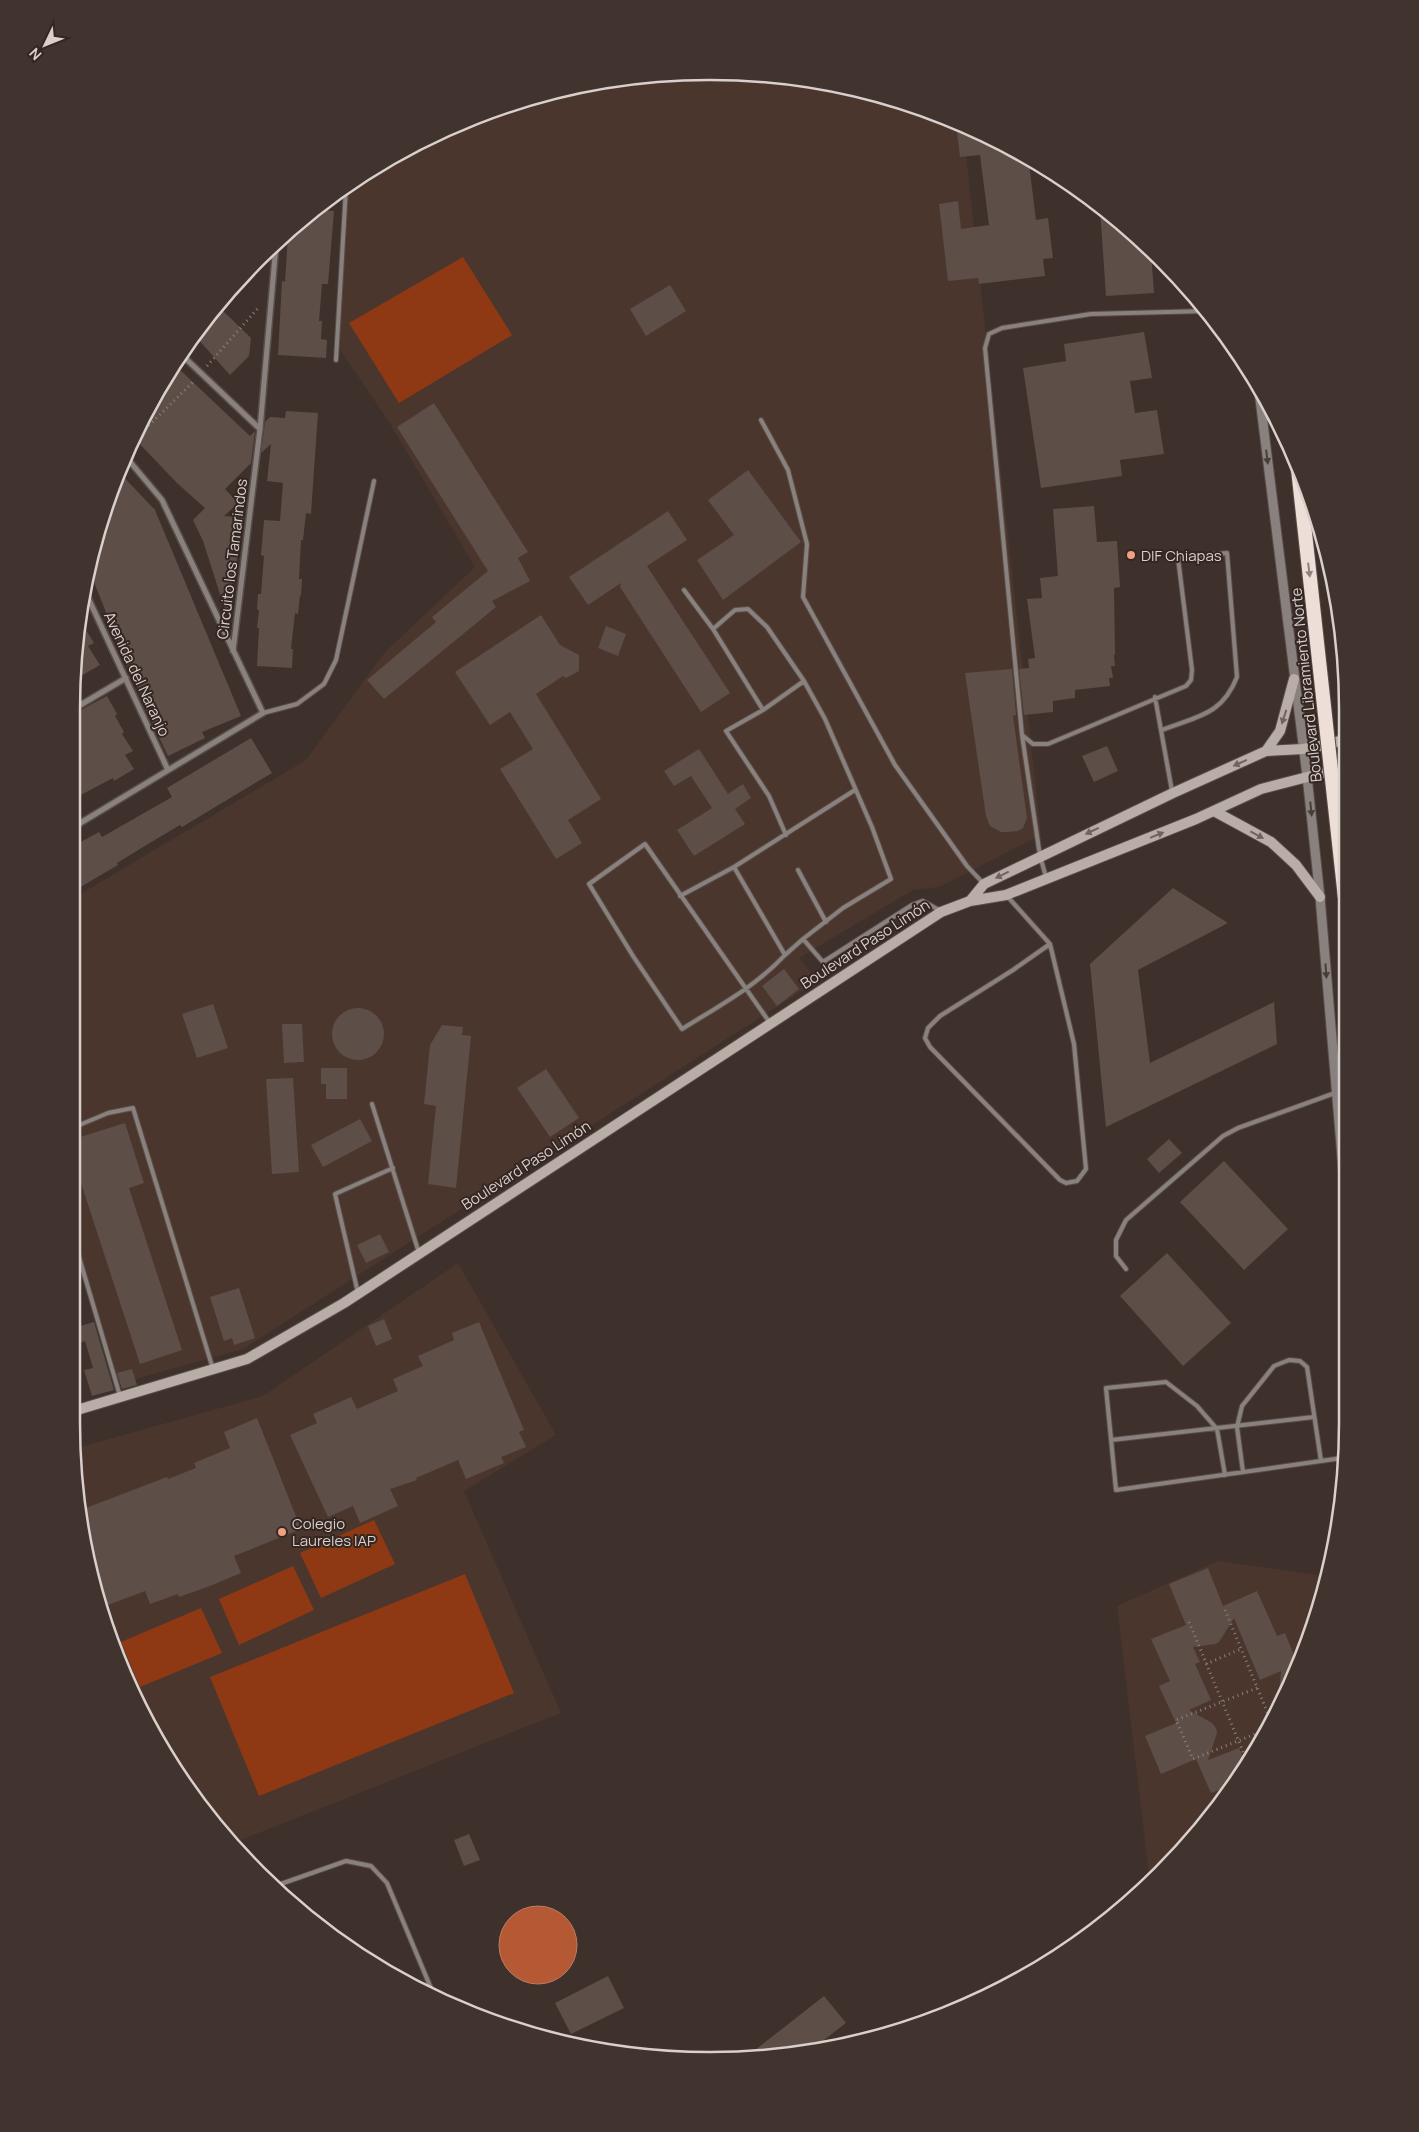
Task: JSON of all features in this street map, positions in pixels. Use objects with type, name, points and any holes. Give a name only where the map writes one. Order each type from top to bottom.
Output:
[{"type":"highway","name":"Boulevard Libramiento Norte","points":[[1301,494],[1339,843]]},
{"type":"main road","points":[[1266,751],[1280,731],[1294,679]]},
{"type":"main road","name":"Boulevard Paso Limón","points":[[970,901],[984,884],[1173,793],[1266,751],[1303,749],[1339,741]]},
{"type":"main road","name":"Boulevard Paso Limón","points":[[80,1409],[247,1359],[358,1293],[941,912],[970,901],[1006,895],[1214,811],[1261,789],[1339,769]]},
{"type":"main road","points":[[1214,811],[1271,842],[1296,865],[1320,897]]},
{"type":"street","name":"Circuito los Tamarindos","points":[[263,713],[233,651],[260,429],[275,253]]},
{"type":"street","points":[[186,359],[260,429]]},
{"type":"street","points":[[1261,406],[1307,776],[1320,897],[1339,1133]]},
{"type":"street","points":[[131,463],[162,500],[233,651]]},
{"type":"street","name":"Avenida del Naranjo","points":[[89,601],[168,770]]},
{"type":"street","points":[[80,704],[126,678]]},
{"type":"street","points":[[80,824],[263,713]]},
{"type":"lane","points":[[336,360],[346,196]]},
{"type":"lane","points":[[1046,878],[1040,856],[1022,735],[985,348],[989,334],[1002,328],[1091,314],[1197,311]]},
{"type":"lane","points":[[761,420],[788,470],[807,544],[803,597],[895,765],[967,866],[984,884]]},
{"type":"lane","points":[[263,713],[297,704],[324,684],[336,660],[374,481]]},
{"type":"lane","points":[[1022,735],[1033,744],[1048,744],[1155,697],[1186,686],[1191,680],[1192,670],[1178,558],[1227,553],[1237,677],[1230,694],[1216,709],[1162,730]]},
{"type":"lane","points":[[684,590],[713,629],[763,710]]},
{"type":"lane","points":[[713,629],[735,610],[748,609],[767,627],[804,681],[825,719],[872,827],[891,879],[803,939],[768,974],[746,989],[682,1029],[633,956],[589,884],[646,844],[680,896],[746,989],[770,1024]]},
{"type":"lane","points":[[786,835],[769,796],[726,731],[763,710],[804,681]]},
{"type":"lane","points":[[1155,697],[1173,793]]},
{"type":"lane","points":[[680,896],[734,867],[855,790]]},
{"type":"lane","points":[[734,867],[785,955]]},
{"type":"lane","points":[[798,870],[826,922]]},
{"type":"lane","points":[[1006,895],[1050,944],[1074,1044],[1086,1169],[1077,1181],[1066,1183],[1060,1180],[930,1047],[926,1038],[928,1028],[940,1016],[1050,944]]},
{"type":"lane","points":[[803,939],[823,962],[912,905],[923,901],[941,912]]},
{"type":"lane","points":[[1126,1269],[1116,1256],[1116,1240],[1126,1220],[1223,1136],[1238,1128],[1335,1094]]},
{"type":"lane","points":[[372,1104],[419,1253]]},
{"type":"lane","points":[[80,1125],[108,1113],[133,1108],[213,1369]]},
{"type":"lane","points":[[358,1293],[335,1194],[393,1168]]},
{"type":"lane","points":[[80,1260],[120,1397]]},
{"type":"lane","points":[[1243,1472],[1237,1427],[1242,1406],[1274,1366],[1289,1360],[1300,1361],[1307,1367],[1320,1461]]},
{"type":"lane","points":[[1224,1475],[1217,1429],[1197,1406],[1166,1382],[1106,1388],[1116,1490],[1224,1475],[1338,1459]]},
{"type":"lane","points":[[1111,1440],[1314,1417]]},
{"type":"lane","points":[[281,1884],[346,1862],[371,1866],[387,1883],[430,1987]]},
{"type":"path","points":[[1225,1610],[1268,1713]]},
{"type":"path","points":[[1188,1622],[1244,1755]]},
{"type":"path","points":[[1206,1664],[1241,1650]]},
{"type":"path","points":[[1257,1688],[1176,1720],[1193,1759],[1257,1733]]},
{"type":"shaded area","points":[[668,81],[751,81],[792,85],[872,101],[912,113],[964,134],[1041,835],[939,887],[913,890],[799,958],[817,981],[243,1349],[118,1384],[80,1261],[80,894],[306,760],[385,652],[475,567],[389,422],[339,348],[347,195],[395,164],[431,145],[507,113],[547,101],[627,85]]},
{"type":"shaded area","points":[[463,257],[512,335],[399,403],[349,323]]},
{"type":"shaded area","name":"Colegio Laureles IAP","points":[[458,1263],[556,1435],[464,1491],[561,1713],[239,1841],[210,1806],[164,1737],[128,1663],[113,1625],[92,1545],[85,1505],[81,1447],[263,1396]]},
{"type":"shaded area","points":[[374,1520],[395,1564],[321,1598],[300,1553]]},
{"type":"shaded area","points":[[1218,1561],[1320,1575],[1306,1625],[1291,1663],[1255,1737],[1209,1806],[1183,1838],[1149,1874],[1117,1606]]},
{"type":"shaded area","points":[[293,1566],[314,1610],[239,1645],[219,1599]]},
{"type":"shaded area","points":[[465,1574],[514,1693],[259,1796],[210,1677]]},
{"type":"shaded area","points":[[201,1608],[222,1653],[140,1687],[121,1642]]},
{"type":"shaded area","points":[[538,1906],[553,1909],[566,1917],[574,1930],[577,1945],[574,1960],[566,1973],[553,1981],[538,1984],[523,1981],[510,1973],[502,1960],[499,1945],[502,1930],[510,1917],[523,1909]]},
{"type":"building","points":[[957,131],[1029,167],[1036,220],[1048,218],[1053,258],[1043,259],[1045,276],[979,284],[978,278],[948,281],[939,204],[958,201],[961,229],[989,225],[980,155],[960,157]]},
{"type":"building","points":[[326,210],[334,211],[328,284],[322,284],[319,321],[322,321],[321,339],[327,340],[326,358],[278,355],[282,281],[285,282],[287,242]]},
{"type":"building","points":[[1101,216],[1152,261],[1154,293],[1106,296]]},
{"type":"building","points":[[670,285],[686,311],[646,336],[630,309]]},
{"type":"building","points":[[223,310],[251,338],[249,356],[230,375],[200,341]]},
{"type":"building","points":[[1144,332],[1152,378],[1130,381],[1135,413],[1157,410],[1164,454],[1120,460],[1122,476],[1041,488],[1023,368],[1066,361],[1064,344]]},
{"type":"building","points":[[180,370],[250,436],[255,431],[251,463],[225,489],[238,503],[224,516],[244,518],[227,616],[203,541],[193,520],[205,508],[177,483],[139,444],[164,395]]},
{"type":"building","points":[[434,403],[528,552],[518,558],[530,581],[492,601],[496,607],[384,699],[367,680],[436,622],[432,617],[488,571],[397,427]]},
{"type":"building","points":[[286,411],[318,413],[311,514],[306,513],[303,540],[301,540],[299,579],[302,579],[301,596],[298,614],[295,613],[291,649],[293,649],[292,668],[257,666],[259,610],[257,610],[258,594],[261,594],[264,556],[261,555],[264,520],[280,521],[283,483],[267,481],[271,444],[261,453],[265,422],[270,417],[285,418]]},
{"type":"building","points":[[748,470],[801,542],[723,600],[697,560],[734,535],[708,500]]},
{"type":"building","points":[[125,478],[155,510],[241,716],[202,732],[205,738],[168,756],[127,665],[93,581],[113,507]]},
{"type":"building","points":[[1094,506],[1097,542],[1117,541],[1120,587],[1114,588],[1115,666],[1111,666],[1113,678],[1109,678],[1110,686],[1075,690],[1075,698],[1053,701],[1053,712],[1024,715],[1019,669],[1029,668],[1028,659],[1035,658],[1027,599],[1042,598],[1040,578],[1058,576],[1053,509]]},
{"type":"building","points":[[668,511],[687,540],[647,566],[730,693],[701,712],[620,587],[621,583],[588,605],[569,577]]},
{"type":"building","points":[[541,615],[560,645],[579,655],[579,671],[566,678],[563,676],[536,694],[601,799],[568,820],[582,843],[556,859],[500,769],[533,749],[510,712],[490,725],[455,672]]},
{"type":"building","points":[[606,626],[626,634],[618,656],[598,648]]},
{"type":"building","points":[[85,628],[94,643],[88,646],[100,665],[81,676]]},
{"type":"building","points":[[1012,669],[1016,715],[1013,716],[1027,818],[1023,828],[1018,831],[1001,832],[990,826],[986,816],[965,673]]},
{"type":"building","points":[[107,696],[117,714],[115,716],[124,732],[122,734],[133,751],[125,755],[134,769],[114,781],[113,778],[80,795],[80,710]]},
{"type":"building","points":[[251,738],[272,773],[182,827],[180,825],[148,844],[117,863],[118,865],[80,887],[80,842],[99,832],[102,837],[172,797],[167,788]]},
{"type":"building","points":[[1107,746],[1118,771],[1094,782],[1082,756]]},
{"type":"building","points":[[699,749],[728,794],[743,784],[751,798],[735,809],[745,824],[694,856],[677,830],[712,808],[691,776],[674,786],[664,771]]},
{"type":"building","points":[[1173,888],[1228,923],[1138,970],[1150,1063],[1274,1002],[1277,1044],[1106,1127],[1090,964]]},
{"type":"building","points":[[784,969],[799,989],[777,1006],[762,986]]},
{"type":"building","points":[[213,1004],[228,1048],[197,1058],[182,1014]]},
{"type":"building","points":[[358,1008],[372,1012],[380,1020],[384,1034],[380,1048],[372,1056],[358,1060],[344,1056],[336,1048],[332,1034],[336,1020],[344,1012]]},
{"type":"building","points":[[282,1024],[302,1024],[304,1062],[284,1063]]},
{"type":"building","points":[[442,1025],[463,1027],[462,1035],[471,1036],[456,1188],[428,1184],[436,1106],[424,1104],[430,1045]]},
{"type":"building","points":[[321,1068],[347,1068],[347,1099],[326,1099],[326,1084],[321,1084]]},
{"type":"building","points":[[546,1069],[579,1118],[550,1137],[517,1088]]},
{"type":"building","points":[[293,1078],[299,1172],[272,1174],[266,1079]]},
{"type":"building","points":[[360,1119],[372,1141],[323,1167],[311,1145]]},
{"type":"building","points":[[125,1123],[144,1183],[129,1188],[182,1350],[140,1364],[80,1180],[80,1137]]},
{"type":"building","points":[[1169,1139],[1182,1153],[1159,1173],[1147,1159]]},
{"type":"building","points":[[1224,1161],[1288,1229],[1244,1270],[1180,1202]]},
{"type":"building","points":[[380,1234],[389,1252],[366,1263],[357,1245]]},
{"type":"building","points":[[1167,1253],[1231,1323],[1183,1366],[1120,1296]]},
{"type":"building","points":[[239,1288],[255,1338],[234,1345],[232,1338],[224,1341],[210,1297]]},
{"type":"building","points":[[384,1319],[392,1339],[376,1346],[368,1326]]},
{"type":"building","points":[[94,1322],[114,1390],[92,1396],[84,1370],[93,1368],[85,1341],[80,1343],[80,1326]]},
{"type":"building","points":[[479,1322],[524,1430],[519,1432],[526,1447],[501,1457],[504,1463],[466,1479],[458,1460],[416,1478],[417,1480],[390,1489],[398,1506],[360,1523],[353,1506],[328,1517],[290,1435],[317,1423],[313,1414],[351,1397],[357,1409],[398,1391],[393,1379],[423,1366],[418,1356],[454,1340],[452,1333]]},
{"type":"building","points":[[132,1369],[137,1385],[122,1389],[117,1373]]},
{"type":"building","points":[[257,1418],[301,1529],[234,1556],[241,1573],[210,1586],[179,1597],[178,1594],[150,1604],[145,1591],[107,1605],[92,1545],[86,1508],[196,1468],[194,1463],[230,1448],[224,1432]]},
{"type":"building","points":[[1208,1568],[1223,1606],[1257,1591],[1277,1636],[1285,1633],[1294,1655],[1279,1689],[1281,1671],[1260,1680],[1234,1618],[1219,1642],[1193,1647],[1200,1662],[1195,1664],[1211,1700],[1189,1710],[1212,1723],[1217,1733],[1208,1760],[1239,1748],[1243,1756],[1221,1789],[1211,1793],[1196,1759],[1161,1774],[1145,1736],[1176,1723],[1159,1686],[1170,1681],[1151,1639],[1186,1625],[1169,1584]]},
{"type":"building","points":[[469,1834],[480,1860],[464,1866],[454,1840]]},
{"type":"building","points":[[608,1976],[624,2008],[571,2034],[555,2003]]},
{"type":"building","points":[[824,1996],[846,2023],[822,2042],[754,2051]]},
{"type":"place","name":"DIF Chiapas","points":[[1131,555]]},
{"type":"place","name":"Colegio Laureles IAP","points":[[282,1532]]}]
